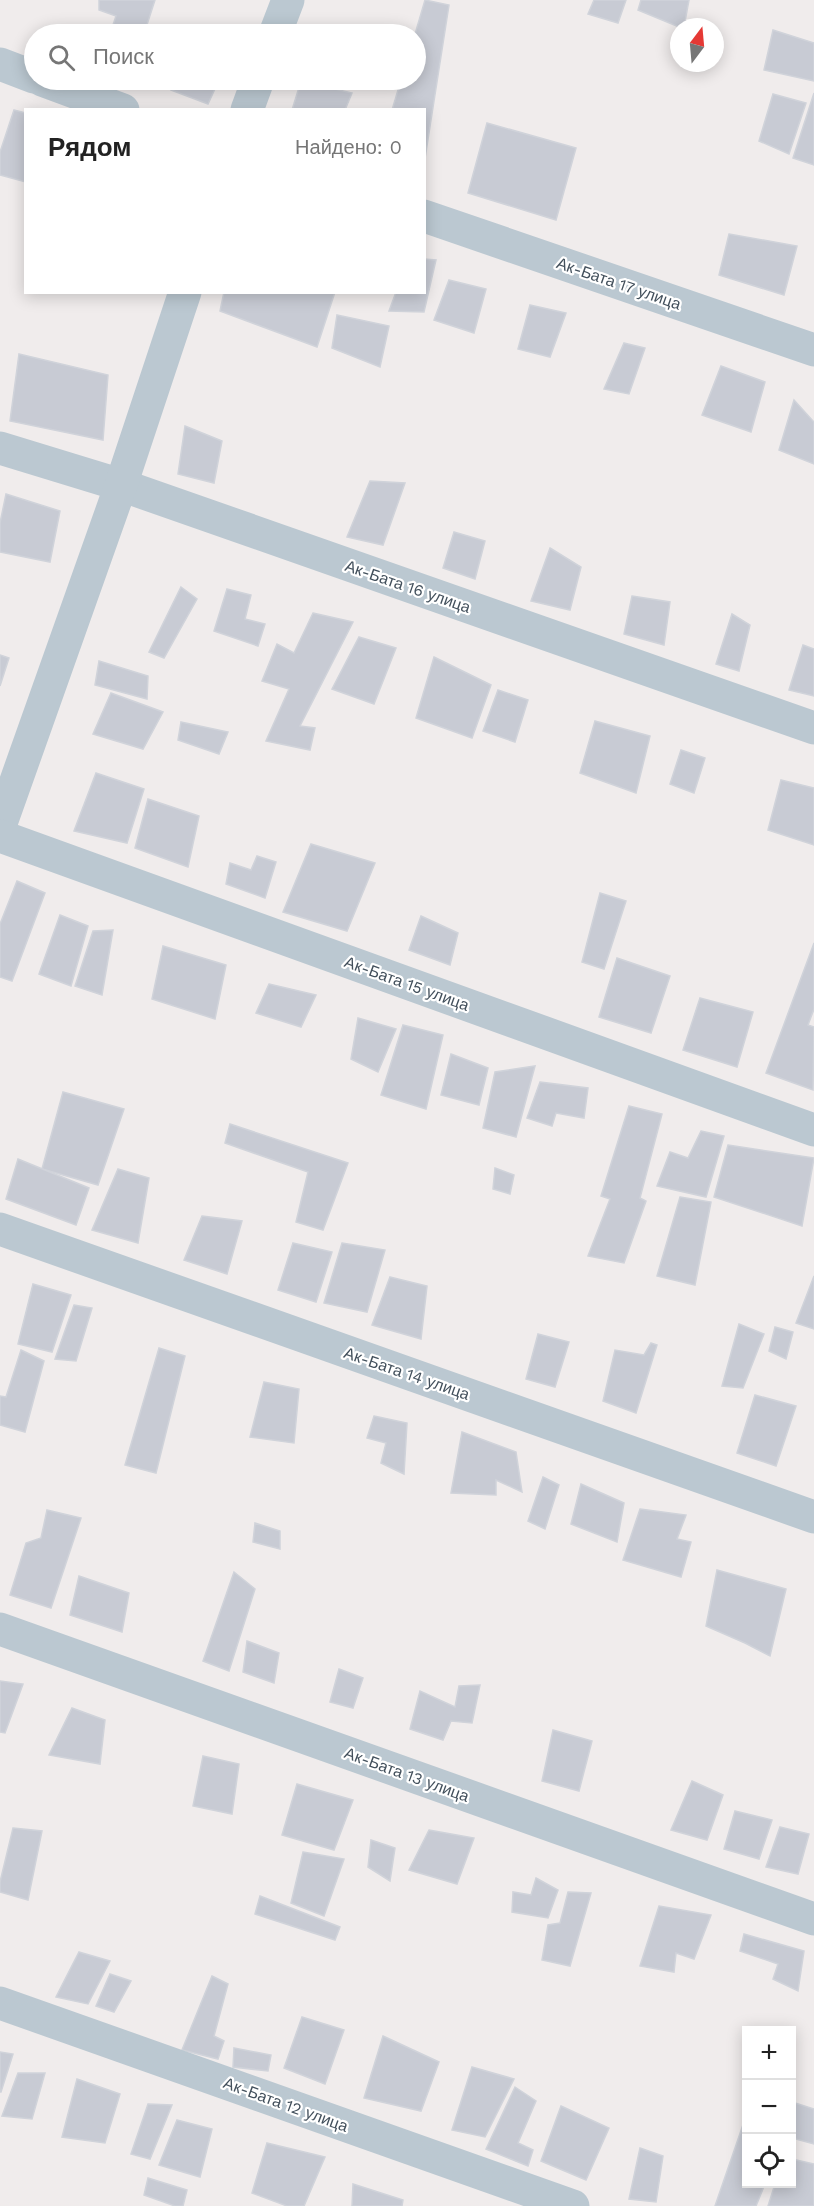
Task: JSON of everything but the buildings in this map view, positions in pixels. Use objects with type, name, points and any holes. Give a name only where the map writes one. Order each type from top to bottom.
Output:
[{"type":"street","points":[[279,24],[288,0]]},
{"type":"street","points":[[0,64],[24,73]]},
{"type":"street","points":[[69,90],[118,108]]},
{"type":"street","points":[[248,108],[254,90]]},
{"type":"street","name":"Ак-Бата 17 улица","points":[[426,217],[814,350]]},
{"type":"street","points":[[0,826],[121,485],[184,294]]},
{"type":"street","name":"Ак-Бата 16 улица","points":[[0,448],[121,485],[814,728]]},
{"type":"street","name":"Ак-Бата 15 улица","points":[[0,836],[814,1130]]},
{"type":"street","name":"Ак-Бата 14 улица","points":[[0,1229],[814,1517]]},
{"type":"street","name":"Ак-Бата 13 улица","points":[[0,1629],[814,1919]]},
{"type":"street","name":"Ак-Бата 12 улица","points":[[0,2003],[573,2206]]}]
